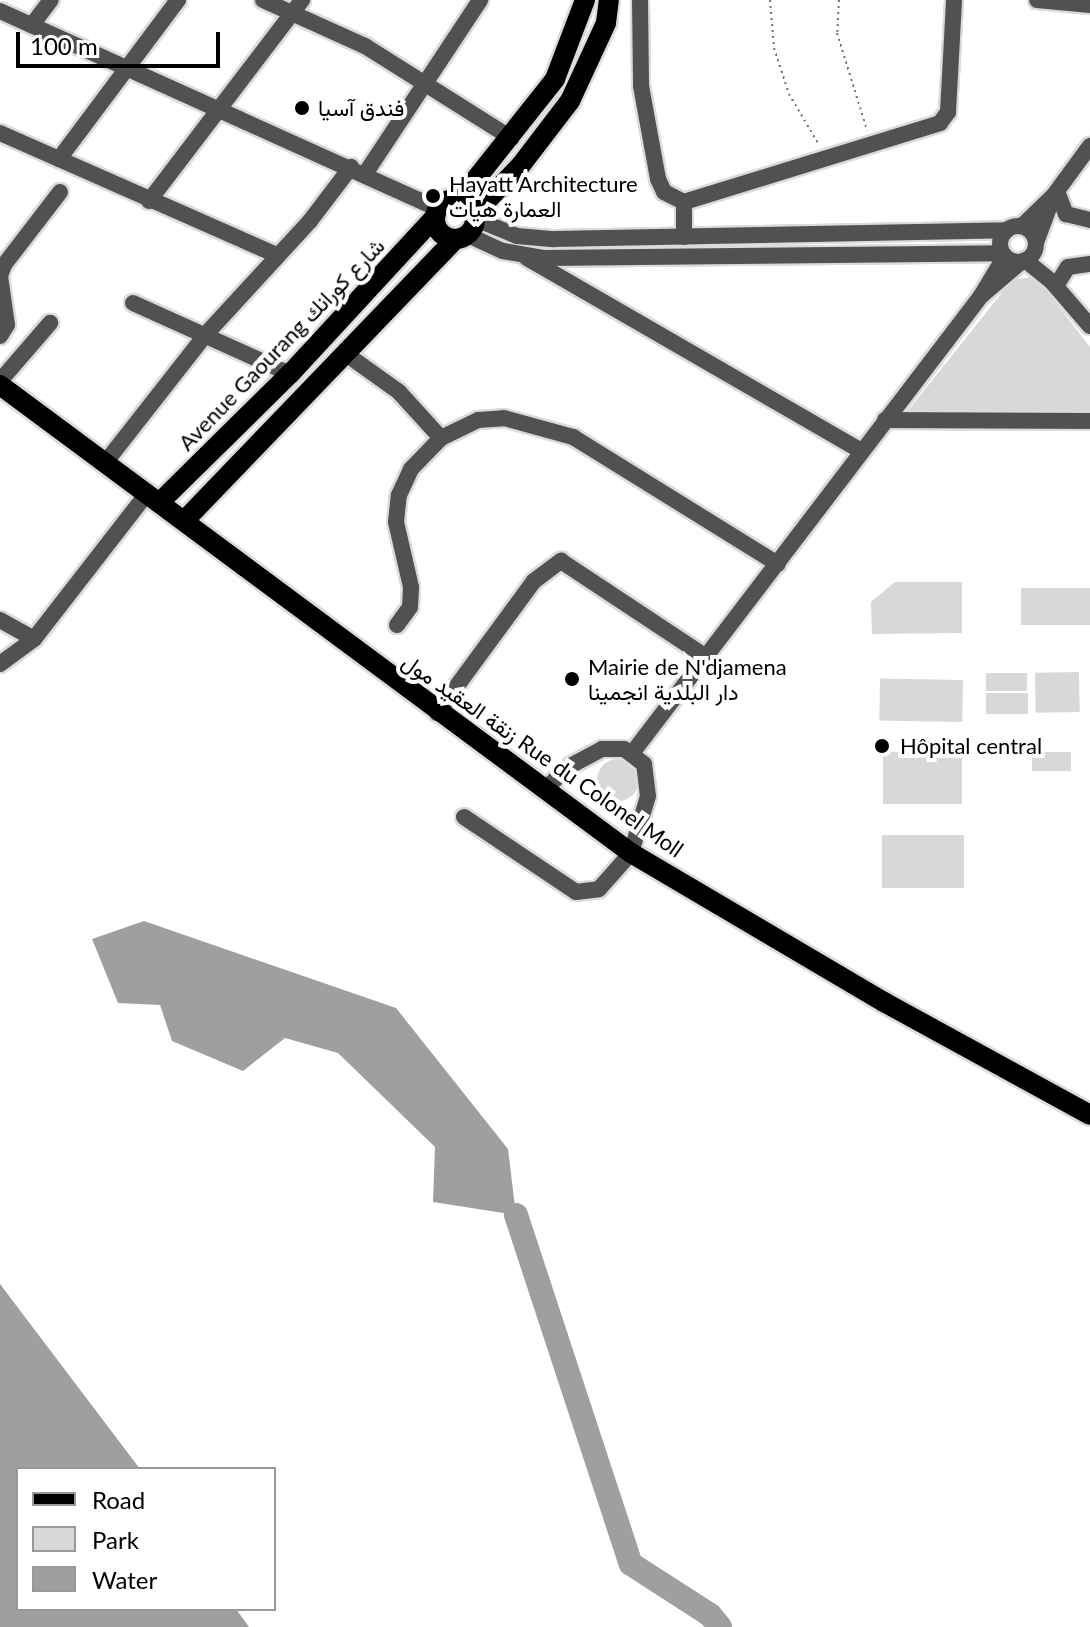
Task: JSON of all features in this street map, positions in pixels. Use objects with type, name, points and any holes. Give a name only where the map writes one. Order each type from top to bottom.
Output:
[{"type":"main road","points":[[467,221],[436,213],[442,235],[467,221],[511,138],[555,79],[585,0]]},
{"type":"main road","points":[[185,520],[346,354],[545,137],[570,101],[606,23],[609,0]]},
{"type":"main road","name":"Avenue Gaourang شارع كورانك","points":[[154,496],[290,374],[436,213]]},
{"type":"main road","name":"زنقة العقيد مول Rue du Colonel Moll","points":[[0,383],[154,496],[437,713],[631,853],[884,1002],[1090,1115]]},
{"type":"street","points":[[32,25],[51,0]]},
{"type":"street","points":[[59,159],[178,0]]},
{"type":"street","points":[[263,0],[297,6],[430,82],[511,138]]},
{"type":"street","points":[[105,463],[207,333],[276,255],[358,171],[430,82],[480,0]]},
{"type":"street","points":[[640,0],[641,86],[658,179],[664,192],[684,202],[925,131],[948,112],[954,0]]},
{"type":"street","points":[[1037,0],[1090,5]]},
{"type":"street","points":[[149,201],[297,6]]},
{"type":"street","points":[[0,11],[220,107],[358,171],[436,213]]},
{"type":"street","points":[[0,133],[276,255]]},
{"type":"street","points":[[1090,146],[1056,193],[1000,240],[1013,258],[1054,284],[1090,326]]},
{"type":"street","points":[[0,336],[7,325],[0,276],[4,265],[60,192]]},
{"type":"street","points":[[1056,193],[1066,214],[1090,220]]},
{"type":"street","points":[[633,752],[981,296],[1013,258],[1037,243],[1056,193]]},
{"type":"street","points":[[684,202],[684,237]]},
{"type":"street","points":[[467,221],[517,236],[684,237],[1014,228],[1037,243],[1054,284]]},
{"type":"street","points":[[467,221],[861,451]]},
{"type":"street","points":[[522,255],[1013,258]]},
{"type":"street","points":[[1054,284],[1068,267],[1090,264]]},
{"type":"street","points":[[133,303],[207,333],[290,374]]},
{"type":"street","points":[[0,383],[50,323]]},
{"type":"street","points":[[346,354],[399,392],[441,438]]},
{"type":"street","points":[[397,625],[410,607],[411,587],[396,522],[399,495],[411,469],[441,438],[478,420],[504,418],[544,425],[573,437],[778,564]]},
{"type":"street","points":[[885,420],[1090,421]]},
{"type":"street","points":[[0,664],[34,639],[154,496]]},
{"type":"street","points":[[437,713],[534,581],[561,561],[706,657]]},
{"type":"street","points":[[0,620],[34,639]]},
{"type":"street","points":[[464,817],[576,892],[599,889],[631,853],[648,789],[644,764],[633,752],[610,747],[595,751],[543,790]]},
{"type":"path","points":[[770,0],[774,48],[789,94],[829,159]]},
{"type":"path","points":[[839,0],[843,58],[874,146]]},
{"type":"green space","points":[[1036,277],[1090,347],[1090,414],[902,418],[1013,279]]},
{"type":"green space","points":[[895,582],[962,582],[962,633],[872,634],[871,602]]},
{"type":"green space","points":[[1021,588],[1090,588],[1090,625],[1021,625]]},
{"type":"green space","points":[[1079,672],[1080,712],[1036,713],[1035,673]]},
{"type":"green space","points":[[986,673],[1027,673],[1027,691],[986,691]]},
{"type":"green space","points":[[880,679],[963,680],[962,722],[879,721]]},
{"type":"green space","points":[[986,693],[1028,693],[1028,714],[986,714]]},
{"type":"green space","points":[[883,752],[962,752],[962,804],[883,804]]},
{"type":"green space","points":[[1032,752],[1071,752],[1071,771],[1032,771]]},
{"type":"green space","points":[[618,759],[633,765],[639,780],[633,795],[618,801],[603,795],[597,780],[603,765]]},
{"type":"green space","points":[[882,835],[964,835],[964,888],[882,888]]},
{"type":"water","points":[[144,921],[396,1008],[508,1149],[516,1215],[433,1202],[435,1147],[338,1053],[285,1038],[243,1071],[172,1041],[160,1005],[118,1003],[92,939]]},
{"type":"water","points":[[0,1284],[138,1467],[16,1467],[16,1611],[237,1611],[249,1627],[0,1627]]},
{"type":"waterway","points":[[516,1215],[631,1564],[710,1615],[720,1627]]},
{"type":"place","name":"فندق آسيا","points":[[302,108]]},
{"type":"place","name":"Hayatt Architecture العمارة هيات","points":[[433,196]]},
{"type":"place","name":"Mairie de N'djamena دار البلدية انجمينا","points":[[572,679]]},
{"type":"place","name":"Hôpital central","points":[[882,746]]}]
